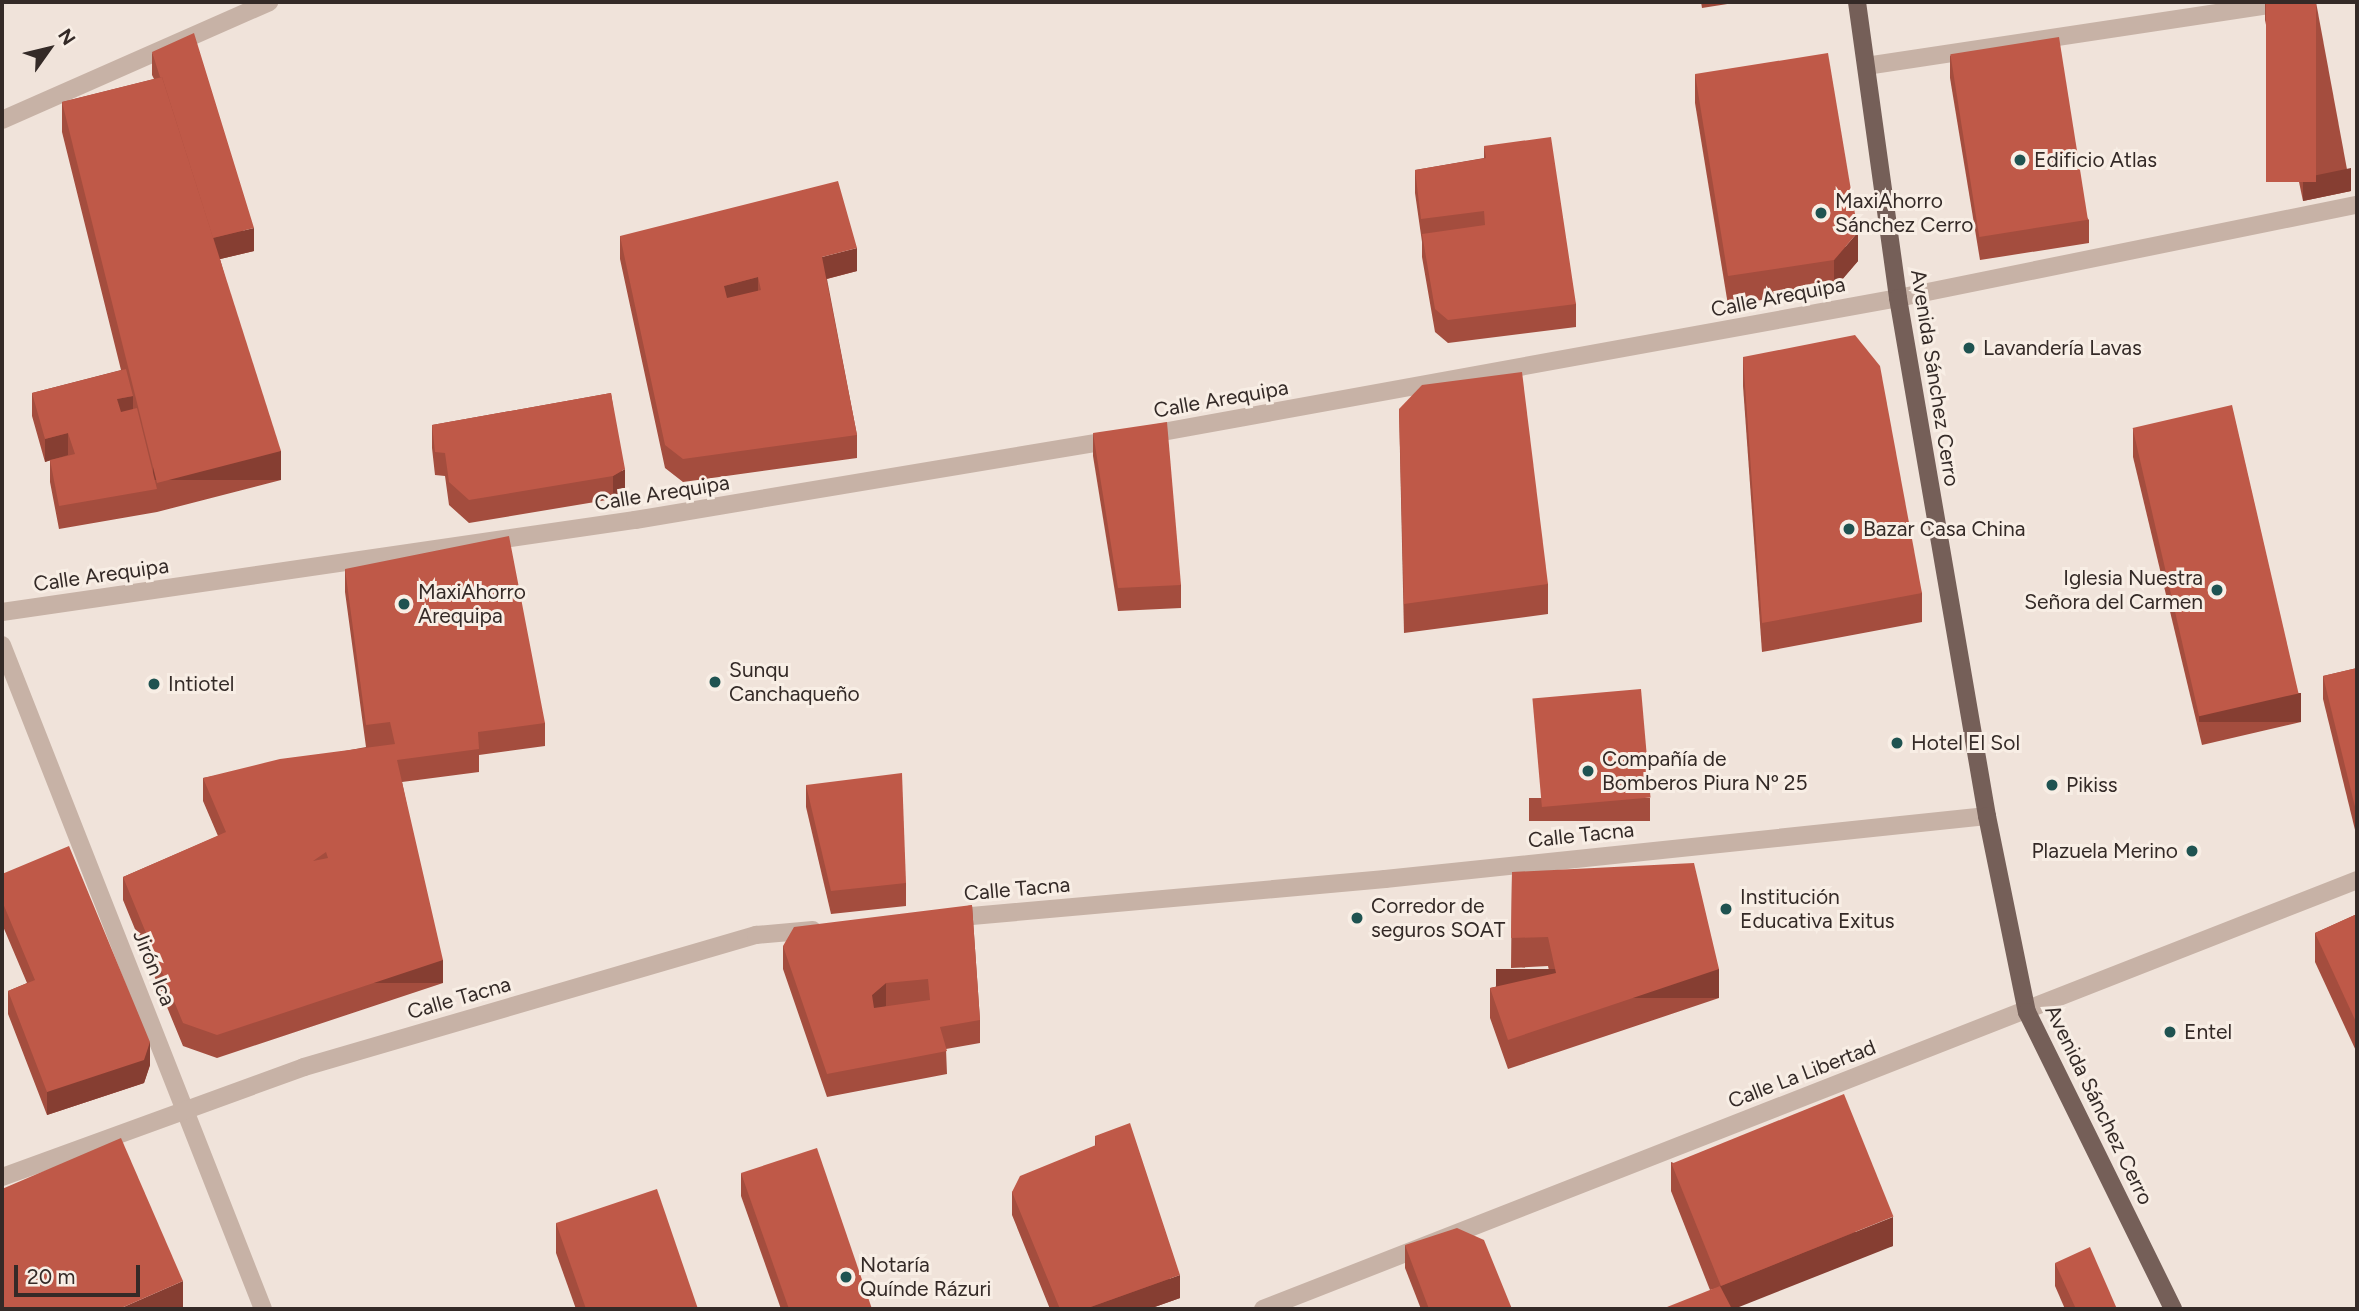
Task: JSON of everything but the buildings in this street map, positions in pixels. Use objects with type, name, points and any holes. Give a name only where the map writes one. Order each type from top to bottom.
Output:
[{"type":"main road","name":"Avenida Sánchez Cerro","points":[[1857,2],[1898,298],[1987,816],[2027,1012],[2173,1309]]},
{"type":"street","points":[[2,120],[270,2]]},
{"type":"street","points":[[1866,66],[2289,2]]},
{"type":"street","name":"Calle Arequipa","points":[[2,612],[635,520],[1368,398],[1898,298],[2357,205]]},
{"type":"street","name":"Jirón Ica","points":[[2,645],[263,1309]]},
{"type":"street","name":"Calle Tacna","points":[[934,919],[1385,879],[1987,816]]},
{"type":"street","name":"Calle La Libertad","points":[[1263,1309],[2027,1012],[2357,880]]},
{"type":"street","name":"Calle Tacna","points":[[2,1177],[304,1067],[756,935],[838,928]]},
{"type":"place","name":"Edificio Atlas","points":[[2020,160]]},
{"type":"place","name":"MaxiAhorro Sánchez Cerro","points":[[1821,213]]},
{"type":"place","name":"Lavandería Lavas","points":[[1969,348]]},
{"type":"place","name":"Bazar Casa China","points":[[1849,529]]},
{"type":"place","name":"Iglesia Nuestra Señora del Carmen","points":[[2217,590]]},
{"type":"place","name":"MaxiAhorro Arequipa","points":[[404,604]]},
{"type":"place","name":"Sunqu Canchaqueño","points":[[715,682]]},
{"type":"place","name":"Intiotel","points":[[154,684]]},
{"type":"place","name":"Hotel El Sol","points":[[1897,743]]},
{"type":"place","name":"Compañía de Bomberos Piura Nº 25","points":[[1588,771]]},
{"type":"place","name":"Pikiss","points":[[2052,785]]},
{"type":"place","name":"Plazuela Merino","points":[[2192,851]]},
{"type":"place","name":"Institución Educativa Exitus","points":[[1726,909]]},
{"type":"place","name":"Corredor de seguros SOAT","points":[[1357,918]]},
{"type":"place","name":"Entel","points":[[2170,1032]]},
{"type":"place","name":"Notaría Quínde Rázuri","points":[[846,1277]]}]
